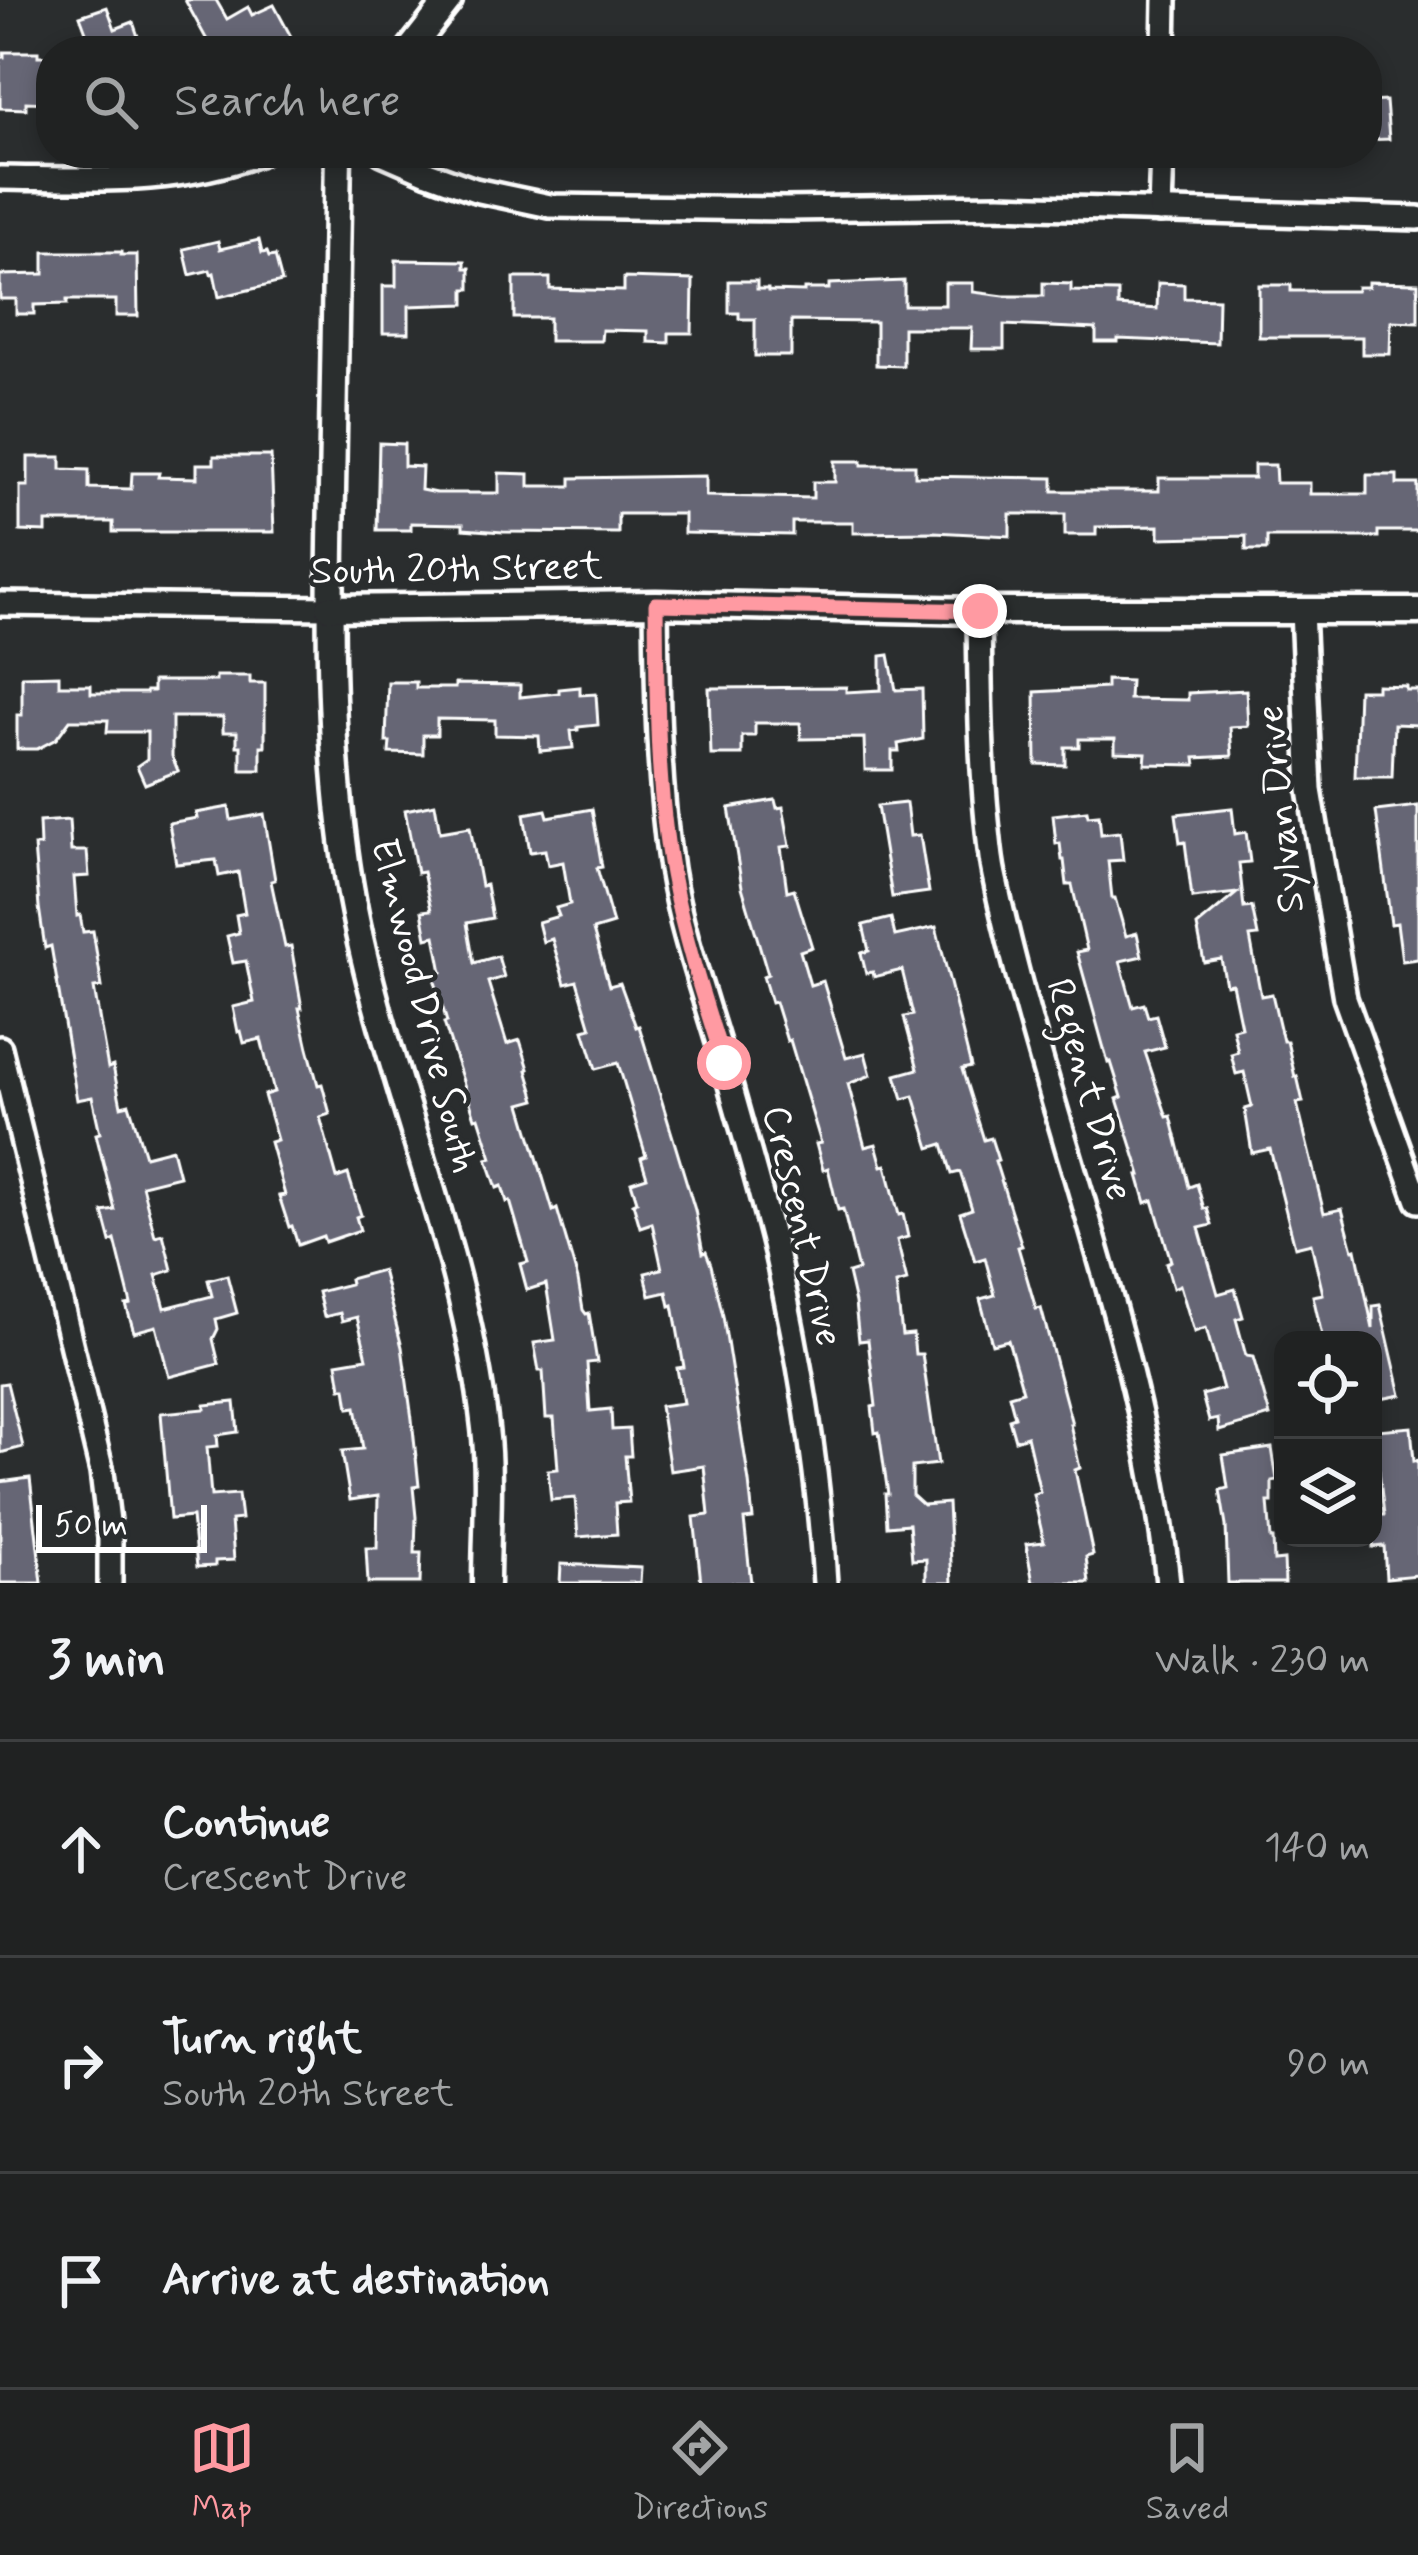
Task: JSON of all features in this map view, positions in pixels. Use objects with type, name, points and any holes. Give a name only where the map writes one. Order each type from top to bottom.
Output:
[{"type":"street","points":[[421,36],[449,0]]},
{"type":"street","points":[[1164,36],[1165,0]]},
{"type":"street","points":[[0,178],[157,179],[215,168]]},
{"type":"street","name":"Elmwood Drive South","points":[[338,168],[329,608],[343,839],[376,1000],[448,1244],[472,1349],[485,1431],[486,1583]]},
{"type":"street","points":[[416,168],[475,190],[550,206],[1000,206],[1418,218]]},
{"type":"street","points":[[1160,211],[1161,168]]},
{"type":"street","name":"South 20th Street","points":[[0,604],[1418,611]]},
{"type":"street","name":"Crescent Drive","points":[[656,604],[657,748],[671,871],[692,963],[776,1256],[807,1418],[822,1521],[825,1583]]},
{"type":"street","name":"Sylvan Drive","points":[[1302,610],[1310,790],[1345,998],[1418,1201]]},
{"type":"street","name":"Regent Drive","points":[[980,611],[981,753],[993,871],[1117,1324],[1161,1512],[1168,1583]]},
{"type":"street","points":[[0,1048],[102,1472],[110,1583]]},
{"type":"building","points":[[185,0],[216,0],[227,19],[248,7],[252,15],[274,5],[291,36],[205,36]]},
{"type":"building","points":[[107,7],[115,29],[133,22],[138,36],[87,36],[80,16]]},
{"type":"building","points":[[4,52],[36,52],[36,102],[26,102],[26,109],[0,108],[0,57]]},
{"type":"building","points":[[1382,101],[1386,101],[1389,139],[1382,139]]},
{"type":"building","points":[[259,240],[262,253],[275,256],[282,282],[219,297],[214,273],[190,275],[184,249],[218,241],[220,249]]},
{"type":"building","points":[[44,252],[137,255],[138,316],[116,316],[116,300],[67,300],[67,304],[34,305],[34,314],[16,314],[16,299],[0,299],[0,275],[44,274]]},
{"type":"building","points":[[396,260],[465,261],[465,268],[470,268],[470,289],[465,289],[465,304],[409,306],[409,333],[383,333],[383,286],[396,286]]},
{"type":"building","points":[[514,278],[550,278],[550,289],[624,291],[624,278],[693,280],[692,333],[669,333],[669,343],[648,342],[648,331],[602,330],[601,341],[549,341],[549,318],[514,318]]},
{"type":"building","points":[[729,281],[757,281],[757,289],[768,291],[804,292],[829,289],[829,284],[904,281],[904,305],[945,305],[945,283],[973,283],[973,292],[1004,296],[1043,296],[1043,283],[1071,284],[1071,291],[1118,292],[1118,306],[1157,309],[1158,283],[1184,284],[1184,298],[1218,299],[1217,343],[1096,342],[1096,329],[1004,325],[1004,349],[971,349],[972,328],[903,328],[903,366],[876,365],[876,322],[791,321],[791,356],[755,356],[755,319],[729,313]]},
{"type":"building","points":[[1368,282],[1418,283],[1418,322],[1391,321],[1390,354],[1362,354],[1362,337],[1259,337],[1259,285],[1291,285],[1291,291],[1357,291],[1357,287],[1368,287]]},
{"type":"building","points":[[379,443],[404,444],[404,466],[422,467],[421,490],[436,493],[499,493],[499,473],[529,474],[529,486],[571,486],[571,478],[706,476],[706,496],[813,498],[813,482],[835,482],[835,461],[915,465],[915,476],[1053,478],[1053,491],[1159,491],[1159,478],[1254,478],[1254,465],[1275,465],[1276,483],[1310,483],[1310,494],[1367,494],[1367,475],[1397,475],[1397,484],[1418,484],[1418,531],[1378,531],[1378,537],[1267,537],[1267,550],[1246,550],[1246,536],[1159,538],[1159,526],[1096,527],[1096,535],[1065,535],[1065,514],[1010,514],[1010,536],[853,533],[853,522],[792,522],[792,535],[684,533],[684,514],[618,514],[618,533],[503,532],[463,529],[463,524],[411,523],[411,530],[377,530]]},
{"type":"building","points":[[214,456],[271,456],[274,532],[113,532],[113,522],[46,522],[46,532],[20,531],[20,486],[28,486],[28,457],[61,457],[61,469],[89,470],[89,488],[131,489],[132,473],[197,478],[197,464],[214,464]]},
{"type":"building","points":[[889,655],[896,690],[922,689],[923,739],[898,744],[899,751],[892,751],[892,770],[865,770],[864,738],[801,739],[800,723],[755,723],[755,736],[742,736],[742,755],[711,755],[709,688],[881,690],[881,656]]},
{"type":"building","points":[[59,675],[59,685],[91,685],[91,693],[146,693],[153,691],[153,681],[216,681],[216,676],[250,676],[250,683],[265,683],[261,770],[241,770],[237,732],[223,732],[223,717],[172,717],[172,756],[178,771],[145,784],[137,766],[147,759],[147,732],[107,732],[108,720],[70,720],[56,739],[37,749],[17,749],[22,676]]},
{"type":"building","points":[[1106,680],[1130,681],[1129,699],[1188,700],[1188,693],[1246,690],[1248,726],[1230,727],[1232,756],[1195,758],[1196,765],[1145,764],[1146,753],[1115,752],[1115,739],[1079,739],[1079,747],[1065,747],[1065,765],[1036,764],[1035,692],[1106,688]]},
{"type":"building","points":[[388,682],[416,682],[416,688],[520,685],[520,697],[580,687],[580,695],[596,694],[598,725],[571,731],[573,748],[540,751],[539,736],[495,735],[495,720],[437,719],[437,735],[423,735],[423,754],[389,753]]},
{"type":"building","points":[[1377,685],[1418,690],[1418,725],[1394,724],[1392,777],[1355,777],[1358,690],[1377,690]]},
{"type":"building","points":[[775,800],[777,808],[783,807],[790,846],[781,847],[787,891],[794,889],[812,947],[800,951],[810,985],[823,981],[846,1058],[865,1053],[871,1075],[848,1084],[865,1147],[876,1144],[899,1215],[903,1214],[908,1237],[897,1240],[907,1281],[896,1284],[902,1335],[913,1334],[915,1354],[922,1354],[938,1464],[912,1467],[912,1495],[923,1505],[948,1503],[952,1583],[926,1583],[926,1559],[912,1560],[909,1524],[887,1526],[888,1494],[879,1432],[875,1433],[868,1340],[859,1341],[848,1273],[858,1270],[843,1209],[838,1210],[828,1168],[823,1170],[816,1144],[821,1143],[790,1040],[775,1002],[771,1003],[763,976],[768,974],[742,887],[729,808]]},
{"type":"building","points":[[906,803],[910,836],[920,835],[929,892],[892,897],[877,806]]},
{"type":"building","points":[[435,804],[440,832],[470,827],[481,886],[486,885],[492,918],[467,923],[474,963],[498,956],[504,977],[488,982],[507,1044],[520,1040],[529,1069],[536,1100],[521,1104],[553,1211],[557,1209],[583,1310],[589,1313],[597,1362],[587,1363],[590,1411],[611,1409],[612,1430],[629,1429],[631,1456],[625,1456],[629,1502],[615,1503],[617,1534],[578,1537],[575,1498],[551,1500],[548,1470],[558,1469],[554,1418],[546,1418],[543,1371],[539,1371],[534,1343],[555,1340],[546,1284],[527,1290],[520,1264],[528,1262],[510,1201],[502,1186],[497,1188],[479,1117],[475,1118],[444,1023],[433,975],[442,972],[435,936],[427,938],[422,911],[431,910],[423,872],[417,873],[405,810]]},
{"type":"building","points":[[1418,806],[1418,959],[1402,961],[1397,923],[1391,924],[1376,811]]},
{"type":"building","points":[[229,807],[231,820],[264,814],[285,947],[291,946],[308,1048],[330,1114],[320,1117],[337,1178],[348,1174],[361,1215],[356,1217],[360,1230],[325,1242],[323,1236],[298,1245],[289,1227],[270,1142],[277,1140],[264,1095],[274,1092],[261,1039],[244,1043],[238,1032],[233,1007],[254,1002],[246,961],[233,963],[227,936],[239,933],[236,915],[245,913],[238,872],[219,876],[216,860],[176,864],[169,823]]},
{"type":"building","points":[[1232,808],[1235,834],[1246,832],[1250,862],[1239,863],[1244,908],[1252,907],[1258,936],[1250,937],[1261,996],[1272,994],[1283,1041],[1287,1041],[1324,1213],[1342,1209],[1373,1329],[1373,1306],[1380,1305],[1401,1395],[1382,1399],[1382,1331],[1321,1331],[1313,1296],[1323,1294],[1311,1243],[1295,1247],[1270,1149],[1252,1153],[1245,1109],[1252,1107],[1244,1072],[1236,1074],[1231,1054],[1238,1052],[1233,1029],[1241,1027],[1232,984],[1226,985],[1221,959],[1204,962],[1197,926],[1237,893],[1192,898],[1185,842],[1180,843],[1176,814]]},
{"type":"building","points":[[592,809],[602,867],[597,868],[613,924],[593,930],[609,986],[620,983],[639,1026],[723,1316],[753,1519],[744,1520],[751,1583],[701,1583],[694,1517],[709,1515],[704,1466],[670,1471],[660,1406],[683,1403],[677,1368],[684,1367],[667,1292],[650,1296],[645,1273],[662,1269],[652,1223],[640,1227],[633,1203],[637,1201],[631,1182],[647,1177],[641,1158],[646,1156],[618,1063],[596,1069],[584,1030],[591,1028],[577,981],[565,984],[552,939],[543,942],[538,922],[559,916],[556,908],[570,904],[563,862],[548,865],[545,850],[530,852],[524,814],[546,810],[548,817]]},
{"type":"building","points":[[1087,811],[1088,816],[1099,815],[1101,834],[1120,832],[1123,860],[1108,861],[1112,898],[1126,936],[1137,933],[1142,956],[1120,961],[1133,1007],[1144,1004],[1148,1017],[1156,1015],[1165,1047],[1145,1052],[1167,1117],[1171,1116],[1189,1187],[1197,1184],[1207,1208],[1212,1225],[1199,1228],[1218,1294],[1235,1289],[1243,1317],[1236,1319],[1246,1356],[1253,1357],[1270,1416],[1219,1431],[1218,1419],[1209,1421],[1202,1395],[1223,1389],[1206,1328],[1194,1332],[1180,1285],[1173,1288],[1166,1263],[1171,1261],[1153,1200],[1146,1203],[1117,1099],[1122,1097],[1077,952],[1087,950],[1060,843],[1056,844],[1053,815]]},
{"type":"building","points":[[69,820],[71,851],[87,851],[89,876],[74,877],[77,916],[83,932],[93,931],[102,987],[94,988],[108,1068],[113,1066],[121,1106],[129,1104],[145,1156],[172,1149],[179,1176],[142,1185],[155,1236],[163,1234],[172,1270],[156,1275],[165,1308],[212,1296],[208,1280],[227,1275],[237,1313],[216,1319],[213,1339],[219,1364],[169,1377],[156,1326],[134,1332],[126,1305],[131,1304],[103,1212],[115,1210],[92,1097],[77,1100],[51,946],[45,948],[34,846],[40,846],[39,822]]},
{"type":"building","points":[[891,918],[895,936],[936,927],[971,1067],[962,1069],[984,1140],[991,1138],[998,1160],[1022,1246],[1018,1247],[1036,1309],[1041,1308],[1072,1424],[1080,1468],[1075,1470],[1093,1555],[1086,1557],[1089,1583],[1033,1583],[1026,1544],[1044,1542],[1033,1494],[1040,1492],[1027,1436],[1015,1440],[1009,1419],[1015,1417],[1009,1395],[1023,1391],[1008,1340],[992,1344],[980,1299],[995,1295],[985,1258],[975,1261],[960,1213],[972,1209],[960,1172],[952,1174],[943,1144],[930,1148],[914,1096],[903,1099],[896,1075],[918,1069],[904,1017],[913,1015],[902,970],[874,977],[873,972],[866,973],[861,953],[869,951],[863,925]]},
{"type":"building","points":[[382,1270],[402,1347],[412,1419],[419,1486],[413,1487],[420,1583],[368,1583],[366,1548],[377,1548],[378,1496],[350,1500],[342,1451],[363,1449],[356,1407],[349,1408],[337,1363],[367,1358],[357,1317],[342,1321],[340,1313],[324,1317],[318,1292]]},
{"type":"building","points":[[7,1383],[23,1447],[0,1453],[0,1384]]},
{"type":"building","points":[[235,1402],[238,1432],[217,1435],[218,1446],[207,1447],[211,1496],[238,1494],[241,1519],[231,1520],[234,1560],[197,1567],[192,1517],[170,1519],[161,1413]]},
{"type":"building","points":[[1411,1427],[1414,1461],[1418,1460],[1418,1575],[1386,1578],[1382,1429]]},
{"type":"building","points":[[1272,1448],[1271,1539],[1274,1561],[1284,1560],[1285,1583],[1228,1583],[1220,1490],[1228,1488],[1223,1455]]},
{"type":"building","points":[[30,1478],[42,1583],[0,1583],[0,1482]]},
{"type":"building","points":[[561,1564],[641,1568],[640,1583],[560,1583]]},
{"type":"route","points":[[724,1063],[692,963],[671,871],[657,748],[656,604],[980,611]]}]
